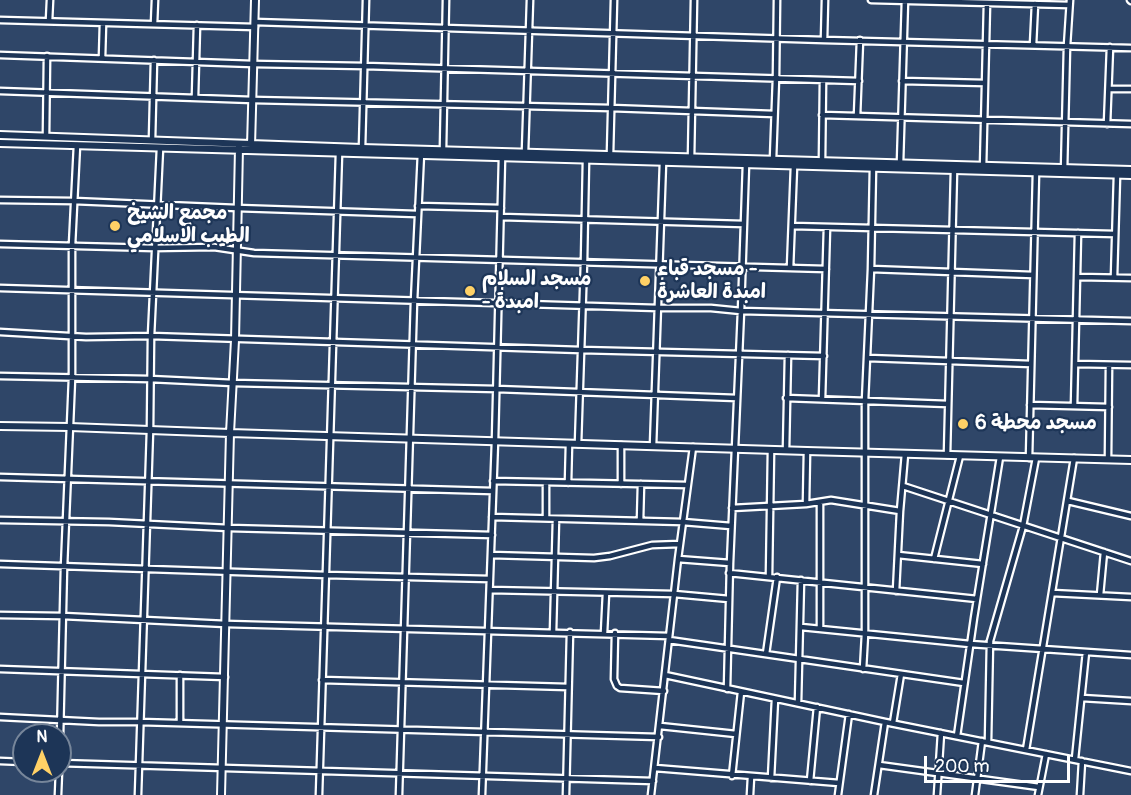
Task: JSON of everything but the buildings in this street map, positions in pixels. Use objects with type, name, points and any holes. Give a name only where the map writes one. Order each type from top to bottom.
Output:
[{"type":"main road","points":[[251,147],[255,0]]},
{"type":"main road","points":[[0,135],[152,140],[239,147]]},
{"type":"main road","points":[[0,143],[159,148],[362,148],[421,152],[443,149],[502,157],[586,160],[663,162],[773,159],[900,163],[1036,172],[1131,170]]},
{"type":"main road","points":[[221,795],[239,147]]},
{"type":"main road","points":[[251,147],[339,153],[610,154],[794,166],[954,170],[983,168],[1131,175]]},
{"type":"main road","points":[[0,426],[960,456],[1131,459]]},
{"type":"street","points":[[49,21],[50,0]]},
{"type":"street","points":[[154,24],[155,0]]},
{"type":"street","points":[[362,148],[366,0]]},
{"type":"street","points":[[443,149],[446,0]]},
{"type":"street","points":[[525,152],[530,0]]},
{"type":"street","points":[[610,154],[614,0]]},
{"type":"street","points":[[691,160],[694,0]]},
{"type":"street","points":[[773,159],[777,0]]},
{"type":"street","points":[[824,40],[825,0]]},
{"type":"street","points":[[871,0],[1069,3],[1064,171]]},
{"type":"street","points":[[900,163],[905,1]]},
{"type":"street","points":[[983,168],[987,2]]},
{"type":"street","points":[[1033,45],[1035,4]]},
{"type":"street","points":[[0,20],[197,26],[446,28],[1131,48]]},
{"type":"street","points":[[102,58],[103,22]]},
{"type":"street","points":[[195,97],[197,26]]},
{"type":"street","points":[[857,116],[860,40]]},
{"type":"street","points":[[1107,124],[1110,47]]},
{"type":"street","points":[[0,54],[253,64],[859,81]]},
{"type":"street","points":[[46,136],[47,56]]},
{"type":"street","points":[[152,140],[154,60]]},
{"type":"street","points":[[822,161],[823,80]]},
{"type":"street","points":[[902,81],[985,83]]},
{"type":"street","points":[[1109,88],[1131,89]]},
{"type":"street","points":[[0,91],[774,114]]},
{"type":"street","points":[[822,115],[1131,124]]},
{"type":"street","points":[[61,723],[73,336],[72,245],[77,145]]},
{"type":"street","points":[[138,795],[151,336],[159,148]]},
{"type":"street","points":[[399,795],[412,344],[421,152]]},
{"type":"street","points":[[319,795],[339,153]]},
{"type":"street","points":[[482,795],[497,389],[502,157]]},
{"type":"street","points":[[578,444],[586,160]]},
{"type":"street","points":[[653,446],[663,162]]},
{"type":"street","points":[[728,689],[729,573],[746,164]]},
{"type":"street","points":[[790,268],[794,166]]},
{"type":"street","points":[[863,669],[866,401],[873,168]]},
{"type":"street","points":[[947,455],[954,170]]},
{"type":"street","points":[[975,795],[985,742],[989,645],[1023,526],[1032,458],[1030,405],[1036,172]]},
{"type":"street","points":[[1114,277],[1117,175]]},
{"type":"street","points":[[0,200],[417,214]]},
{"type":"street","points":[[418,206],[501,208]]},
{"type":"street","points":[[501,217],[744,224]]},
{"type":"street","points":[[792,226],[1115,234]]},
{"type":"street","points":[[822,399],[827,227]]},
{"type":"street","points":[[1074,406],[1078,233]]},
{"type":"street","points":[[0,244],[203,247],[254,253],[826,269]]},
{"type":"street","points":[[871,269],[1033,275]]},
{"type":"street","points":[[1078,277],[1131,278]]},
{"type":"street","points":[[0,288],[1131,321]]},
{"type":"street","points":[[0,332],[73,336],[151,336],[824,356]]},
{"type":"street","points":[[786,450],[788,355]]},
{"type":"street","points":[[868,358],[1031,363]]},
{"type":"street","points":[[1075,364],[1131,365]]},
{"type":"street","points":[[1108,459],[1110,365]]},
{"type":"street","points":[[0,376],[332,384],[737,398]]},
{"type":"street","points":[[786,398],[948,404]]},
{"type":"street","points":[[1030,405],[1109,407]]},
{"type":"street","points":[[568,483],[569,444]]},
{"type":"street","points":[[621,445],[621,484]]},
{"type":"street","points":[[651,795],[693,447]]},
{"type":"street","points":[[769,576],[771,450]]},
{"type":"street","points":[[806,504],[807,451]]},
{"type":"street","points":[[896,591],[900,511],[906,454]]},
{"type":"street","points":[[934,559],[960,456]]},
{"type":"street","points":[[957,736],[1000,457]]},
{"type":"street","points":[[1026,750],[1074,458]]},
{"type":"street","points":[[0,477],[493,491]]},
{"type":"street","points":[[493,481],[687,485]]},
{"type":"street","points":[[546,483],[546,518]]},
{"type":"street","points":[[640,521],[641,484]]},
{"type":"street","points":[[903,486],[1131,561]]},
{"type":"street","points":[[732,508],[839,501],[900,511]]},
{"type":"street","points":[[1068,501],[1131,516]]},
{"type":"street","points":[[820,502],[820,629]]},
{"type":"street","points":[[492,517],[683,522],[731,526]]},
{"type":"street","points":[[554,632],[556,519]]},
{"type":"street","points":[[0,520],[492,535]]},
{"type":"street","points":[[491,555],[602,557],[652,545],[680,544]]},
{"type":"street","points":[[1100,595],[1104,552]]},
{"type":"street","points":[[898,555],[983,564]]},
{"type":"street","points":[[678,560],[730,563]]},
{"type":"street","points":[[0,564],[490,579]]},
{"type":"street","points":[[729,573],[977,599]]},
{"type":"street","points":[[766,654],[777,577]]},
{"type":"street","points":[[798,703],[801,580]]},
{"type":"street","points":[[490,590],[674,594],[729,599]]},
{"type":"street","points":[[604,633],[606,593]]},
{"type":"street","points":[[1052,593],[1131,597]]},
{"type":"street","points":[[0,615],[324,627],[615,633],[669,638],[964,683]]},
{"type":"street","points":[[801,627],[970,644],[1131,655]]},
{"type":"street","points":[[566,795],[570,633]]},
{"type":"street","points":[[615,633],[614,679],[617,686],[664,691]]},
{"type":"street","points":[[1075,759],[1086,652]]},
{"type":"street","points":[[0,669],[225,677]]},
{"type":"street","points":[[893,723],[901,674]]},
{"type":"street","points":[[180,675],[180,723]]},
{"type":"street","points":[[665,675],[1131,771]]},
{"type":"street","points":[[322,680],[568,687]]},
{"type":"street","points":[[732,776],[741,692]]},
{"type":"street","points":[[1082,698],[1131,701]]},
{"type":"street","points":[[771,778],[775,699]]},
{"type":"street","points":[[810,781],[818,707]]},
{"type":"street","points":[[838,795],[849,714]]},
{"type":"street","points":[[0,717],[659,737]]},
{"type":"street","points":[[874,795],[885,722]]},
{"type":"street","points":[[660,726],[736,734]]},
{"type":"street","points":[[938,795],[940,733]]},
{"type":"street","points":[[1038,795],[1046,754]]},
{"type":"street","points":[[1080,795],[1082,761]]},
{"type":"street","points":[[72,763],[653,781]]},
{"type":"street","points":[[879,765],[1039,787]]},
{"type":"street","points":[[655,768],[839,783]]},
{"type":"street","points":[[750,795],[751,777]]},
{"type":"place","name":"مجمع الشيخ الطيب الاسلامي","points":[[115,226]]},
{"type":"place","name":"مسجد قباء - امبدة العاشرة","points":[[645,281]]},
{"type":"place","name":"مسجد السلام - امبدة","points":[[470,291]]},
{"type":"place","name":"مسجد محطة 6","points":[[963,424]]}]
